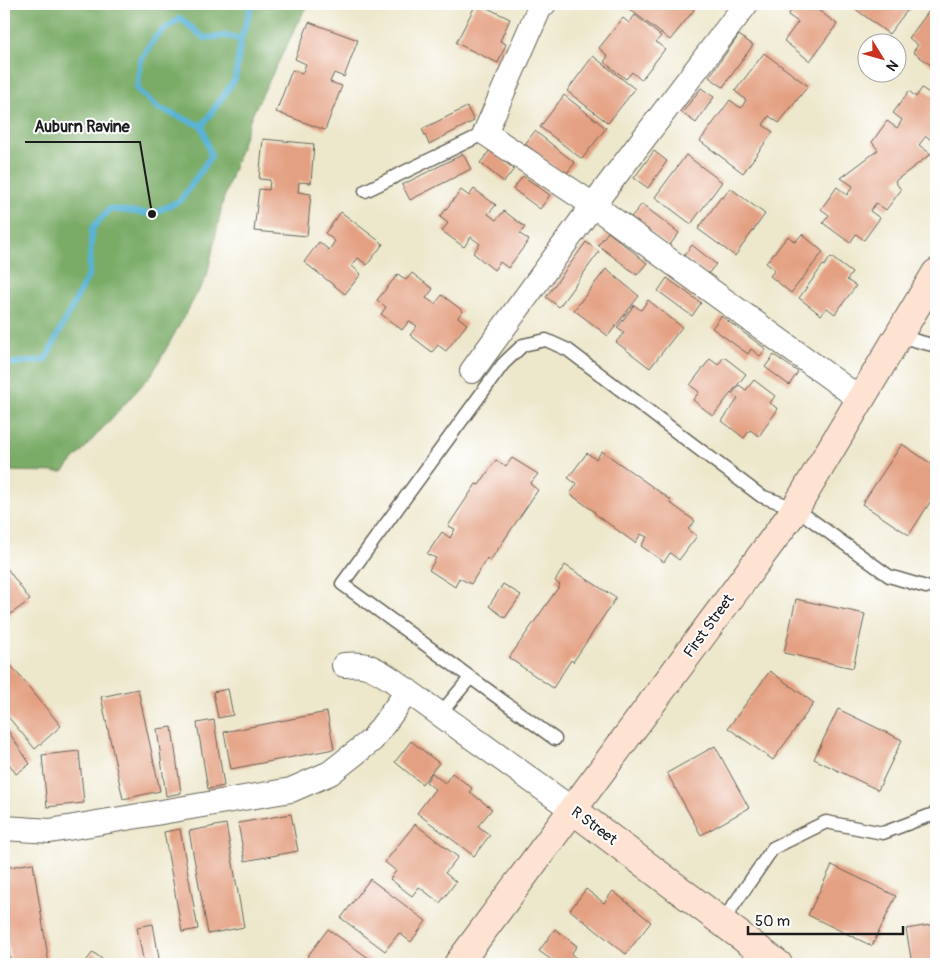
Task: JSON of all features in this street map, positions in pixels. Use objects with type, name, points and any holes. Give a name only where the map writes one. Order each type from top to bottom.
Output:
[{"type":"street","points":[[544,4],[539,10],[485,133],[593,205],[860,399]]},
{"type":"street","points":[[472,371],[593,205],[746,4]]},
{"type":"street","name":"First Street","points":[[458,964],[780,530],[936,273]]},
{"type":"street","name":"R Street","points":[[344,665],[359,664],[373,668],[391,679],[573,810],[778,964]]},
{"type":"street","points":[[4,828],[50,830],[291,790],[330,774],[372,740],[408,691]]},
{"type":"lane","points":[[365,191],[485,133]]},
{"type":"lane","points":[[898,336],[936,346]]},
{"type":"lane","points":[[555,739],[342,584],[504,364],[523,345],[546,340],[568,350],[761,496],[795,508],[889,576],[926,587]]},
{"type":"lane","points":[[440,714],[470,678]]},
{"type":"lane","points":[[722,922],[773,848],[826,822],[883,833],[936,813]]},
{"type":"green space","points":[[4,4],[310,4],[302,15],[251,117],[223,201],[207,276],[152,374],[63,472],[4,471]]},
{"type":"building","points":[[476,4],[510,19],[500,41],[506,44],[498,63],[456,43]]},
{"type":"building","points":[[632,4],[686,4],[694,10],[670,40],[628,8]]},
{"type":"building","points":[[796,4],[810,4],[837,24],[810,61],[784,41],[798,22],[788,15]]},
{"type":"building","points":[[857,4],[912,4],[891,32],[886,32],[854,8]]},
{"type":"building","points":[[929,11],[936,16],[935,68],[913,52],[918,45],[909,38]]},
{"type":"building","points":[[635,15],[661,36],[656,42],[665,49],[641,80],[632,72],[626,79],[604,62],[608,56],[599,48],[623,18],[629,23]]},
{"type":"building","points":[[309,22],[358,40],[344,77],[334,73],[330,82],[342,86],[325,130],[276,112],[292,70],[302,74],[306,64],[295,59]]},
{"type":"building","points":[[739,35],[753,45],[723,87],[709,77]]},
{"type":"building","points":[[764,53],[808,86],[779,123],[769,116],[763,125],[773,132],[743,173],[700,141],[730,100],[741,108],[746,100],[735,91]]},
{"type":"building","points":[[593,56],[635,89],[608,123],[567,91]]},
{"type":"building","points":[[701,88],[714,97],[696,123],[682,113]]},
{"type":"building","points":[[922,88],[936,98],[936,142],[926,136],[919,145],[931,154],[895,181],[901,190],[886,210],[876,203],[870,211],[880,218],[864,240],[856,234],[850,243],[823,223],[829,215],[821,209],[837,187],[847,195],[853,186],[841,178],[878,150],[872,142],[887,121],[897,128],[902,120],[893,113],[909,91],[916,97]]},
{"type":"building","points":[[564,95],[606,128],[582,159],[540,127]]},
{"type":"building","points":[[467,107],[474,121],[429,144],[422,129]]},
{"type":"building","points":[[535,131],[575,163],[565,175],[525,144]]},
{"type":"building","points":[[263,139],[314,144],[311,183],[299,182],[298,192],[311,194],[307,236],[254,231],[259,189],[269,190],[270,180],[259,179]]},
{"type":"building","points":[[490,150],[514,169],[504,182],[480,163]]},
{"type":"building","points":[[654,151],[667,161],[648,188],[634,178]]},
{"type":"building","points":[[463,154],[471,169],[410,200],[402,185]]},
{"type":"building","points":[[686,155],[722,182],[691,224],[655,197]]},
{"type":"building","points":[[523,176],[550,195],[540,209],[513,189]]},
{"type":"building","points":[[730,188],[765,214],[735,256],[698,229],[721,197],[723,198]]},
{"type":"building","points":[[474,189],[496,205],[488,214],[496,220],[504,211],[525,227],[520,234],[529,240],[508,268],[500,262],[494,270],[473,253],[480,244],[471,237],[464,247],[442,231],[448,223],[440,217],[461,190],[469,196]]},
{"type":"building","points":[[642,204],[679,233],[669,246],[631,217]]},
{"type":"building","points":[[341,212],[383,244],[367,265],[358,258],[352,266],[361,274],[345,294],[304,262],[319,242],[329,250],[335,241],[325,233]]},
{"type":"building","points":[[608,232],[647,263],[637,275],[598,245]]},
{"type":"building","points":[[802,234],[823,252],[791,293],[770,276],[775,270],[766,263],[788,236],[795,242]]},
{"type":"building","points":[[586,242],[599,252],[559,307],[546,297]]},
{"type":"building","points":[[692,245],[716,264],[707,275],[683,257]]},
{"type":"building","points":[[831,257],[852,273],[847,280],[856,286],[835,314],[827,308],[821,315],[799,298]]},
{"type":"building","points":[[606,269],[639,296],[608,336],[574,310]]},
{"type":"building","points":[[412,273],[433,289],[426,298],[435,304],[442,295],[463,311],[458,317],[467,324],[446,351],[438,345],[432,352],[410,335],[417,326],[409,321],[402,330],[381,314],[386,307],[377,300],[398,274],[406,280]]},
{"type":"building","points":[[667,278],[701,303],[692,316],[658,291]]},
{"type":"building","points":[[648,300],[682,327],[650,368],[616,342],[624,333],[617,328],[634,305],[641,310]]},
{"type":"building","points":[[721,316],[766,349],[760,356],[751,349],[748,354],[712,328]]},
{"type":"building","points":[[774,355],[798,372],[789,385],[765,367]]},
{"type":"building","points":[[724,357],[746,374],[713,416],[693,400],[699,392],[690,385],[710,359],[718,365]]},
{"type":"building","points":[[754,380],[775,396],[770,403],[778,409],[759,436],[750,430],[744,438],[722,421],[738,399],[732,394],[739,385],[746,390]]},
{"type":"building","points":[[902,444],[936,467],[936,493],[909,535],[862,504]]},
{"type":"building","points":[[602,451],[671,500],[669,502],[695,521],[688,529],[697,536],[679,560],[670,553],[664,562],[641,546],[647,537],[641,534],[635,543],[570,494],[577,484],[568,478],[587,453],[596,459]]},
{"type":"building","points":[[512,458],[538,474],[530,484],[538,490],[490,561],[487,558],[471,584],[459,578],[455,587],[429,570],[436,558],[427,554],[442,532],[450,538],[455,529],[448,526],[476,484],[479,485],[496,460],[506,466]]},
{"type":"building","points":[[4,564],[30,600],[4,619]]},
{"type":"building","points":[[565,565],[616,598],[553,688],[509,658],[560,585],[555,581]]},
{"type":"building","points":[[503,584],[521,595],[505,618],[489,606]]},
{"type":"building","points":[[796,599],[865,614],[853,668],[784,653]]},
{"type":"building","points":[[4,657],[61,726],[35,749],[4,712]]},
{"type":"building","points":[[770,671],[814,703],[773,760],[728,728]]},
{"type":"building","points":[[138,689],[160,791],[123,799],[101,697]]},
{"type":"building","points":[[228,689],[233,715],[218,718],[213,692]]},
{"type":"building","points":[[838,709],[902,740],[878,790],[814,759]]},
{"type":"building","points":[[327,712],[334,749],[231,769],[224,732]]},
{"type":"building","points":[[214,720],[224,786],[208,789],[197,723]]},
{"type":"building","points":[[4,725],[30,764],[16,774],[4,756]]},
{"type":"building","points":[[172,727],[181,793],[166,796],[157,729]]},
{"type":"building","points":[[411,741],[439,763],[422,784],[395,762]]},
{"type":"building","points":[[715,746],[749,808],[701,835],[667,773]]},
{"type":"building","points":[[79,751],[84,803],[47,807],[42,755]]},
{"type":"building","points":[[432,773],[445,783],[452,773],[472,788],[470,792],[492,809],[478,826],[490,835],[474,856],[417,813],[435,789],[426,782]]},
{"type":"building","points":[[291,814],[298,851],[245,861],[238,823]]},
{"type":"building","points":[[226,824],[244,927],[208,934],[189,831]]},
{"type":"building","points":[[415,824],[458,857],[445,873],[456,882],[440,903],[419,887],[412,896],[390,879],[396,871],[385,862]]},
{"type":"building","points":[[180,829],[198,929],[182,932],[164,832]]},
{"type":"building","points":[[33,863],[49,964],[11,964],[4,919],[4,868]]},
{"type":"building","points":[[832,865],[896,896],[872,946],[808,915]]},
{"type":"building","points":[[370,879],[426,921],[411,942],[399,933],[385,951],[341,918]]},
{"type":"building","points":[[586,889],[604,903],[613,891],[651,922],[626,954],[570,910]]},
{"type":"building","points":[[153,924],[160,964],[144,964],[137,927]]},
{"type":"building","points":[[936,924],[936,964],[912,964],[906,929]]},
{"type":"building","points":[[328,929],[377,964],[317,964],[307,957]]},
{"type":"building","points":[[555,929],[577,946],[571,954],[584,964],[557,964],[539,951]]},
{"type":"building","points":[[93,952],[108,964],[84,964]]},
{"type":"waterway","points":[[4,364],[45,360],[89,274],[92,229],[109,209],[152,214],[181,200],[211,156],[202,126],[235,79],[241,39],[252,4]]},
{"type":"waterway","points":[[202,126],[158,108],[137,89],[141,60],[156,36],[180,18],[204,38],[226,36],[241,39]]},
{"type":"place","name":"Auburn Ravine","points":[[152,214]]}]
